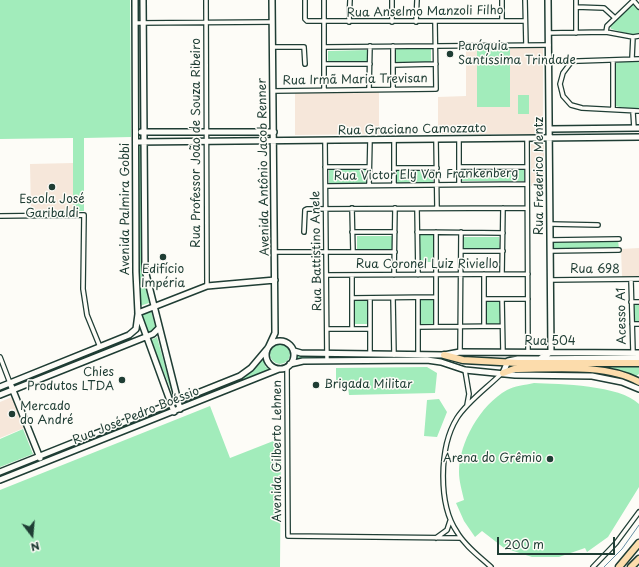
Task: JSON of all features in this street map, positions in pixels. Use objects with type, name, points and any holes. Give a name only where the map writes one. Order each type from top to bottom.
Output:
[{"type":"highway","points":[[444,355],[463,360],[639,363]]},
{"type":"highway","points":[[503,373],[514,369],[597,370],[619,374],[638,386]]},
{"type":"highway","points":[[620,567],[639,543]]},
{"type":"highway","points":[[631,567],[639,559]]},
{"type":"street","name":"Avenida Palmira Gobbi","points":[[136,0],[136,272],[138,313],[174,412]]},
{"type":"street","name":"Avenida Palmira Gobbi","points":[[143,0],[145,270],[180,409]]},
{"type":"street","name":"Rua Professor João de Souza Ribeiro","points":[[206,0],[207,286]]},
{"type":"street","name":"Avenida Antônio Jacob Renner","points":[[268,348],[276,333],[272,0]]},
{"type":"street","name":"Rua Anselmo Manzoli Filho","points":[[305,0],[305,21],[324,23],[526,21]]},
{"type":"street","points":[[324,0],[324,90]]},
{"type":"street","points":[[349,22],[350,0]]},
{"type":"street","points":[[392,0],[392,22]]},
{"type":"street","points":[[416,22],[417,0]]},
{"type":"street","points":[[502,0],[502,21]]},
{"type":"street","points":[[525,0],[526,45]]},
{"type":"street","name":"Rua Frederico Mentz","points":[[548,0],[551,352]]},
{"type":"street","points":[[576,0],[576,33]]},
{"type":"street","points":[[606,32],[607,26],[633,0],[639,7]]},
{"type":"street","points":[[576,7],[604,8],[615,18]]},
{"type":"street","points":[[136,23],[272,22]]},
{"type":"street","points":[[393,65],[436,64],[435,22]]},
{"type":"street","points":[[548,33],[606,32],[633,38],[639,36]]},
{"type":"street","points":[[632,58],[633,38]]},
{"type":"street","points":[[325,47],[549,45]]},
{"type":"street","points":[[369,90],[370,46]]},
{"type":"street","points":[[393,46],[393,89]]},
{"type":"street","points":[[272,47],[304,47],[305,64]]},
{"type":"street","points":[[549,62],[613,61],[639,58]]},
{"type":"street","points":[[572,61],[563,73],[560,84],[563,96],[571,105],[582,108],[613,108],[633,112],[639,111]]},
{"type":"street","points":[[613,61],[613,108]]},
{"type":"street","points":[[324,64],[370,64]]},
{"type":"street","name":"Rua Irmã Maria Trevisan","points":[[274,91],[436,89],[436,64]]},
{"type":"street","points":[[550,129],[636,128],[633,112]]},
{"type":"street","points":[[136,132],[274,132]]},
{"type":"street","name":"Rua Graciano Camozzato","points":[[136,142],[639,138]]},
{"type":"street","points":[[527,139],[528,352]]},
{"type":"street","points":[[369,185],[370,140]]},
{"type":"street","points":[[394,140],[394,185]]},
{"type":"street","points":[[436,140],[437,208]]},
{"type":"street","points":[[459,140],[460,184]]},
{"type":"street","name":"Rua Battistino Anele","points":[[325,141],[328,328],[327,361]]},
{"type":"street","points":[[325,167],[369,167]]},
{"type":"street","points":[[460,167],[527,167]]},
{"type":"street","points":[[394,168],[436,168]]},
{"type":"street","name":"Rua Victor Ely Von Frankenberg","points":[[326,186],[527,184]]},
{"type":"street","points":[[304,232],[305,210],[326,208],[527,208]]},
{"type":"street","points":[[352,208],[353,252]]},
{"type":"street","points":[[394,275],[395,208]]},
{"type":"street","points":[[502,274],[503,208]]},
{"type":"street","points":[[417,209],[418,274]]},
{"type":"street","points":[[0,216],[84,215],[83,283],[86,315],[100,347]]},
{"type":"street","points":[[550,224],[598,225]]},
{"type":"street","points":[[352,232],[395,232]]},
{"type":"street","points":[[418,232],[503,233]]},
{"type":"street","points":[[436,232],[436,327]]},
{"type":"street","points":[[460,352],[461,232]]},
{"type":"street","points":[[550,240],[619,239]]},
{"type":"street","points":[[550,251],[619,250]]},
{"type":"street","points":[[461,251],[503,251]]},
{"type":"street","points":[[275,252],[395,252]]},
{"type":"street","points":[[484,274],[484,326]]},
{"type":"street","name":"Rua Coronel Luiz Riviello","points":[[327,275],[528,274]]},
{"type":"street","points":[[352,275],[352,329]]},
{"type":"street","points":[[0,387],[100,347],[133,332],[136,329],[138,313],[155,306],[207,286],[275,280]]},
{"type":"street","name":"Rua 698","points":[[550,280],[639,280]]},
{"type":"street","name":"Acesso A1","points":[[631,280],[633,352]]},
{"type":"street","points":[[352,298],[436,298]]},
{"type":"street","points":[[370,298],[370,354]]},
{"type":"street","points":[[393,298],[395,357]]},
{"type":"street","points":[[418,298],[418,355]]},
{"type":"street","points":[[484,299],[528,299]]},
{"type":"street","points":[[502,299],[503,352]]},
{"type":"street","points":[[631,302],[639,302]]},
{"type":"street","points":[[632,324],[639,324]]},
{"type":"street","points":[[418,327],[502,326]]},
{"type":"street","points":[[0,395],[146,337],[153,334],[159,328]]},
{"type":"street","points":[[328,328],[370,329]]},
{"type":"street","points":[[276,333],[281,341],[290,344],[294,351],[294,357],[288,366]]},
{"type":"street","points":[[281,341],[268,348],[268,362],[279,369],[303,361],[327,361],[418,355],[465,370],[515,375],[592,376],[638,386]]},
{"type":"street","name":"Rua José Pedro Boéssio","points":[[0,472],[240,376],[251,368],[268,348]]},
{"type":"street","points":[[294,351],[301,353],[427,357]]},
{"type":"street","name":"Rua 504","points":[[427,357],[460,352],[639,353]]},
{"type":"street","points":[[541,358],[551,352]]},
{"type":"street","points":[[341,354],[341,360]]},
{"type":"street","points":[[0,357],[42,464]]},
{"type":"street","points":[[491,567],[461,538],[450,521],[444,497],[445,453],[448,436],[457,418],[467,405],[503,373],[508,361],[518,358],[639,358]]},
{"type":"street","name":"Avenida Gilberto Lehnen","points":[[288,366],[288,536],[436,539]]},
{"type":"street","name":"Rua José Pedro Boéssio","points":[[0,480],[279,369]]},
{"type":"street","points":[[465,370],[469,394],[467,405]]},
{"type":"street","points":[[593,567],[616,543],[639,512]]},
{"type":"street","points":[[436,539],[447,530],[450,521]]},
{"type":"street","points":[[436,539],[461,538]]},
{"type":"shaded area","points":[[466,47],[543,47],[543,134],[438,134],[438,97],[466,96]]},
{"type":"shaded area","points":[[379,92],[379,134],[295,135],[295,93]]},
{"type":"shaded area","points":[[531,144],[544,144],[544,185],[531,186]]},
{"type":"shaded area","name":"Escola José Garibaldi","points":[[73,163],[73,211],[31,212],[30,164]]},
{"type":"shaded area","points":[[639,248],[639,276],[622,277],[621,249]]},
{"type":"shaded area","points":[[12,397],[24,428],[0,438],[0,402]]},
{"type":"green space","points":[[0,0],[130,0],[131,137],[84,138],[84,211],[73,211],[73,138],[0,139]]},
{"type":"green space","points":[[633,4],[639,10],[639,34],[633,35],[611,29],[610,26]]},
{"type":"green space","points":[[477,47],[510,47],[510,107],[477,107]]},
{"type":"green space","points":[[431,48],[431,62],[395,62],[395,49]]},
{"type":"green space","points":[[367,50],[367,63],[328,64],[328,51]]},
{"type":"green space","points":[[633,60],[639,61],[639,109],[633,110],[615,106],[615,63]]},
{"type":"green space","points":[[518,95],[529,95],[529,114],[518,114]]},
{"type":"green space","points":[[138,144],[141,144],[141,253],[149,303],[140,306]]},
{"type":"green space","points":[[329,169],[367,169],[366,184],[329,184]]},
{"type":"green space","points":[[461,169],[524,170],[524,181],[461,181]]},
{"type":"green space","points":[[396,170],[433,170],[433,182],[396,183]]},
{"type":"green space","points":[[420,235],[434,235],[434,262],[420,262]]},
{"type":"green space","points":[[357,236],[392,236],[392,249],[357,250]]},
{"type":"green space","points":[[463,237],[499,237],[500,249],[463,249]]},
{"type":"green space","points":[[618,240],[619,249],[552,250],[552,241]]},
{"type":"green space","points":[[354,300],[368,301],[367,324],[354,324]]},
{"type":"green space","points":[[420,300],[434,300],[434,324],[420,324]]},
{"type":"green space","points":[[486,302],[500,302],[500,325],[486,325]]},
{"type":"green space","points":[[634,304],[639,304],[639,323],[633,323]]},
{"type":"green space","points":[[151,311],[156,329],[147,333],[141,318],[142,314]]},
{"type":"green space","points":[[157,337],[173,395],[151,340]]},
{"type":"green space","points":[[280,344],[287,347],[290,354],[287,361],[280,364],[273,361],[270,354],[273,347]]},
{"type":"green space","points":[[297,356],[324,356],[324,360],[297,360]]},
{"type":"green space","points":[[263,358],[265,366],[271,371],[48,460],[46,457],[243,377],[252,371]]},
{"type":"green space","points":[[639,365],[639,374],[634,378],[607,372],[606,367]]},
{"type":"green space","points":[[427,367],[437,373],[435,393],[349,395],[348,387],[344,383],[336,381],[336,368]]},
{"type":"green space","name":"Arena do Grêmio","points":[[534,383],[574,385],[604,389],[630,398],[639,404],[639,487],[608,537],[587,552],[585,548],[559,557],[532,557],[504,548],[482,531],[475,537],[464,521],[456,503],[464,500],[459,475],[463,449],[467,437],[480,415],[488,405],[507,390]]},
{"type":"green space","points":[[439,399],[447,412],[437,437],[424,436],[427,400]]},
{"type":"green space","points":[[210,406],[230,458],[281,438],[280,567],[0,567],[0,490]]},
{"type":"green space","points":[[23,429],[33,454],[0,467],[0,439]]},
{"type":"waterway","points":[[604,567],[622,549],[639,525]]},
{"type":"place","name":"Paróquia Santíssima Trindade","points":[[450,54]]},
{"type":"place","name":"Escola José Garibaldi","points":[[52,187]]},
{"type":"place","name":"Edifício Impéria","points":[[163,257]]},
{"type":"place","name":"Chies Produtos LTDA","points":[[122,380]]},
{"type":"place","name":"Brigada Militar","points":[[316,385]]},
{"type":"place","name":"Mercado do André","points":[[12,414]]},
{"type":"place","name":"Arena do Grêmio","points":[[550,459]]}]
